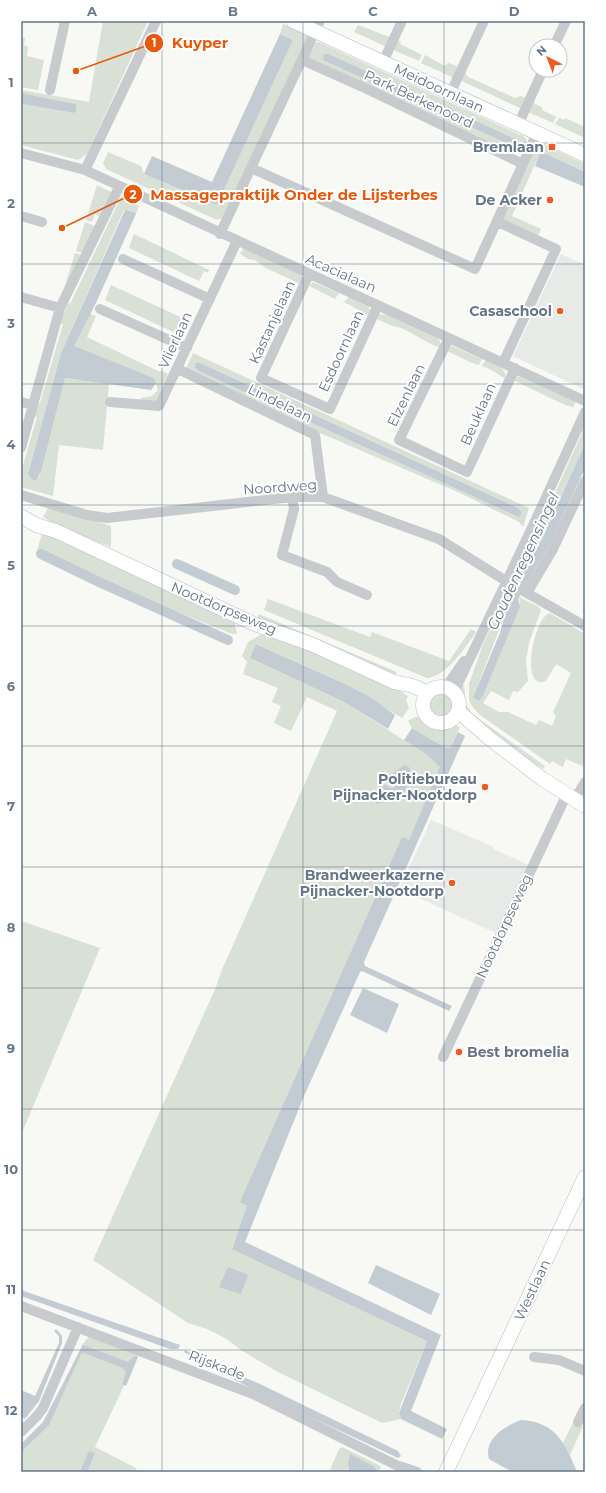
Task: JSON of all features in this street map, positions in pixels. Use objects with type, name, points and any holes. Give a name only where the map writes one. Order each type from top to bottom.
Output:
[{"type":"main road","name":"Meidoornlaan","points":[[293,21],[317,26],[383,62],[585,155]]},
{"type":"main road","name":"Nootdorpseweg","points":[[21,511],[34,516],[56,531]]},
{"type":"main road","name":"Nootdorpseweg","points":[[21,516],[36,525],[56,531],[252,623],[312,644],[394,682],[413,686],[426,697]]},
{"type":"main road","points":[[438,687],[450,690],[458,699],[455,715],[443,723],[431,720],[424,710],[426,697],[438,687]]},
{"type":"main road","points":[[455,715],[523,763],[544,773],[578,799]]},
{"type":"main road","name":"Westlaan","points":[[446,1472],[585,1177]]},
{"type":"main road","name":"Westlaan","points":[[456,1472],[479,1402]]},
{"type":"street","points":[[50,90],[65,21]]},
{"type":"street","points":[[85,170],[156,21]]},
{"type":"street","points":[[383,62],[402,21]]},
{"type":"street","points":[[450,94],[484,21]]},
{"type":"street","points":[[558,38],[566,21]]},
{"type":"street","points":[[220,234],[317,26]]},
{"type":"street","name":"Park Berkenoord","points":[[302,60],[523,164]]},
{"type":"street","points":[[518,124],[539,78]]},
{"type":"street","points":[[252,168],[475,269],[498,222],[537,133]]},
{"type":"street","name":"Acacialaan","points":[[21,153],[85,170],[220,234],[585,401]]},
{"type":"street","points":[[21,448],[60,308],[119,187]]},
{"type":"street","points":[[21,216],[42,222]]},
{"type":"street","points":[[498,222],[556,249],[503,363]]},
{"type":"street","name":"Vlierlaan","points":[[110,402],[159,406],[178,369],[237,241]]},
{"type":"street","points":[[123,259],[210,299]]},
{"type":"street","name":"Kastanjelaan","points":[[309,274],[261,378],[330,409]]},
{"type":"street","points":[[21,297],[60,308]]},
{"type":"street","name":"Esdoornlaan","points":[[330,409],[378,305]]},
{"type":"street","points":[[100,309],[187,348]]},
{"type":"street","name":"Elzenlaan","points":[[448,338],[399,440],[467,472]]},
{"type":"street","name":"Beuklaan","points":[[467,472],[515,368]]},
{"type":"street","name":"Lindelaan","points":[[178,369],[315,435],[323,498]]},
{"type":"street","points":[[21,402],[34,405]]},
{"type":"street","points":[[450,690],[474,648],[585,412]]},
{"type":"street","points":[[522,590],[552,552],[585,481]]},
{"type":"street","name":"Noordweg","points":[[21,495],[86,515],[107,518],[292,497],[323,498],[438,539],[506,581],[585,626]]},
{"type":"street","points":[[292,497],[294,509],[282,555],[327,572],[337,582],[367,595]]},
{"type":"street","name":"Nootdorpseweg","points":[[443,1057],[578,799],[585,782]]},
{"type":"street","name":"Rijskade","points":[[21,1306],[253,1394],[396,1465],[417,1472]]},
{"type":"street","points":[[21,1432],[37,1416],[42,1408],[78,1327]]},
{"type":"street","points":[[534,1357],[559,1360],[585,1371]]},
{"type":"street","points":[[578,1422],[585,1408]]},
{"type":"street","name":"Rijskade","points":[[396,1465],[403,1472]]},
{"type":"shaded area","points":[[103,21],[148,21],[87,154],[78,160],[21,145],[21,104],[74,113],[76,104],[21,93],[21,90],[89,102]]},
{"type":"shaded area","points":[[283,24],[308,35],[307,40],[224,218],[217,220],[106,169],[103,163],[108,152],[141,166],[144,174],[217,205],[293,40],[280,34]]},
{"type":"shaded area","points":[[358,25],[392,38],[387,47],[354,32]]},
{"type":"shaded area","points":[[280,34],[293,40],[217,205],[144,174],[152,156],[212,182]]},
{"type":"shaded area","points":[[21,38],[25,38],[24,45],[28,47],[27,56],[44,60],[38,90],[21,87]]},
{"type":"shaded area","points":[[397,40],[401,42],[400,44],[422,55],[419,61],[393,50]]},
{"type":"shaded area","points":[[319,42],[525,137],[527,141],[521,150],[508,151],[309,61],[308,57],[315,43]]},
{"type":"shaded area","points":[[324,54],[328,54],[515,139],[515,141],[511,145],[323,60]]},
{"type":"shaded area","points":[[425,55],[445,66],[448,63],[457,66],[456,68],[458,70],[454,78],[421,63]]},
{"type":"shaded area","points":[[465,72],[468,77],[515,98],[521,96],[527,99],[522,109],[460,80]]},
{"type":"shaded area","points":[[21,93],[76,104],[76,111],[74,113],[21,104]]},
{"type":"shaded area","points":[[532,102],[543,108],[542,110],[556,117],[553,123],[528,112]]},
{"type":"shaded area","points":[[559,118],[564,120],[565,118],[585,127],[585,138],[555,124]]},
{"type":"shaded area","points":[[540,143],[585,164],[585,172],[553,157],[539,155],[512,216],[541,229],[538,236],[504,222],[503,216],[534,146]]},
{"type":"shaded area","points":[[544,153],[585,172],[585,187],[535,166],[539,155]]},
{"type":"shaded area","points":[[97,185],[111,192],[99,216],[95,214],[92,222],[86,220]]},
{"type":"shaded area","points":[[121,197],[139,206],[135,216],[135,213],[124,210],[61,353],[28,474],[39,477],[41,472],[65,378],[109,384],[103,450],[59,445],[53,496],[21,487],[21,472],[37,417],[34,416],[37,403],[40,403],[63,324],[60,323],[68,303],[70,304]]},
{"type":"shaded area","points":[[125,210],[136,213],[135,216],[96,303],[74,346],[154,378],[156,383],[151,390],[65,378],[41,472],[36,480],[33,480],[28,474],[61,353]]},
{"type":"shaded area","points":[[85,222],[95,226],[83,253],[76,251]]},
{"type":"shaded area","points":[[134,234],[209,270],[208,273],[204,271],[199,281],[129,248]]},
{"type":"shaded area","points":[[243,248],[299,274],[303,277],[302,285],[264,267],[255,260],[248,259],[240,254]]},
{"type":"shaded area","points":[[75,253],[81,255],[63,292]]},
{"type":"shaded area","name":"Casaschool","points":[[561,254],[585,265],[585,385],[583,389],[513,356]]},
{"type":"shaded area","points":[[313,282],[339,293],[335,299],[309,286]]},
{"type":"shaded area","points":[[111,285],[189,321],[182,336],[105,300]]},
{"type":"shaded area","points":[[349,297],[369,307],[370,311],[368,315],[344,302]]},
{"type":"shaded area","points":[[90,314],[96,316],[87,337],[160,372],[162,371],[168,374],[155,402],[141,401],[141,398],[152,396],[158,390],[154,378],[73,346]]},
{"type":"shaded area","points":[[378,314],[387,315],[437,338],[440,341],[441,348],[430,344],[401,328],[389,325],[374,317]]},
{"type":"shaded area","points":[[452,346],[482,359],[479,365],[445,350]]},
{"type":"shaded area","points":[[193,353],[529,508],[523,527],[519,522],[460,493],[320,433],[185,371]],"holes":[[[200,363],[518,508],[522,512],[519,516],[197,370]]]},
{"type":"shaded area","points":[[486,360],[502,369],[505,374],[505,378],[488,368],[481,366]]},
{"type":"shaded area","points":[[196,363],[200,363],[518,508],[522,512],[519,517],[218,380],[197,370],[195,367]]},
{"type":"shaded area","points":[[515,376],[521,377],[576,402],[573,407],[565,405],[511,379]]},
{"type":"shaded area","points":[[585,422],[585,444],[540,543],[521,576],[521,583],[516,580],[514,576],[544,511],[547,511],[582,433],[580,432]]},
{"type":"shaded area","points":[[585,444],[585,468],[549,546],[518,599],[520,607],[483,696],[479,701],[473,698],[500,633],[509,600],[521,583],[521,576],[540,543]]},
{"type":"shaded area","points":[[49,507],[111,526],[111,547],[60,528],[43,517]]},
{"type":"shaded area","points":[[43,531],[234,620],[237,634],[232,634],[121,589],[37,550]]},
{"type":"shaded area","points":[[509,591],[513,593],[473,698],[479,701],[483,696],[520,607],[519,597],[539,607],[541,610],[529,643],[526,660],[528,681],[518,692],[513,691],[509,700],[491,691],[483,703],[499,712],[508,712],[536,725],[539,720],[552,726],[556,716],[553,712],[571,673],[556,664],[546,681],[537,681],[533,676],[531,667],[531,657],[536,634],[545,616],[550,613],[585,634],[585,759],[582,766],[566,759],[563,767],[552,761],[550,764],[480,715],[471,705],[469,700],[469,684],[482,647],[505,595]]},
{"type":"shaded area","points":[[268,599],[370,637],[372,632],[449,661],[471,629],[476,632],[461,653],[448,667],[434,676],[427,678],[264,610]]},
{"type":"shaded area","points":[[259,614],[397,672],[395,676],[257,620]]},
{"type":"shaded area","points":[[265,632],[379,678],[408,696],[406,700],[409,708],[402,718],[343,683],[257,644],[250,658],[342,701],[426,754],[441,767],[409,840],[402,838],[241,1202],[248,1205],[232,1248],[427,1341],[401,1404],[399,1413],[401,1419],[382,1423],[278,1372],[244,1352],[225,1338],[207,1329],[188,1323],[93,1260],[216,987],[221,972],[337,711],[307,697],[291,731],[274,723],[281,706],[272,702],[278,688],[243,674],[247,662],[242,656],[248,642]],"holes":[[[411,773],[377,804],[385,784],[390,788],[397,784],[397,780],[391,774]]]},
{"type":"shaded area","points":[[256,644],[343,683],[370,697],[395,715],[388,729],[342,701],[250,658]]},
{"type":"shaded area","points":[[462,684],[464,686],[466,705],[472,714],[545,766],[543,769],[508,746],[462,707],[460,690]]},
{"type":"shaded area","points":[[441,694],[449,697],[452,705],[449,713],[441,716],[433,713],[430,705],[433,697]]},
{"type":"shaded area","points":[[415,717],[422,718],[438,726],[454,725],[460,727],[450,748],[444,747],[412,728],[408,721]]},
{"type":"shaded area","points":[[412,728],[444,747],[450,748],[458,732],[465,736],[364,962],[365,966],[452,1006],[449,1011],[362,971],[360,972],[304,1096],[245,1242],[441,1335],[411,1411],[447,1429],[442,1439],[401,1419],[399,1413],[427,1341],[232,1249],[247,1206],[240,1202],[402,837],[409,840],[440,767],[426,754],[404,740]]},
{"type":"shaded area","points":[[404,765],[409,767],[411,773],[402,798],[377,804],[372,799],[385,784],[390,788],[394,787],[397,780],[391,775]]},
{"type":"shaded area","points":[[431,820],[494,847],[493,849],[531,866],[498,934],[399,889]]},
{"type":"shaded area","points":[[21,921],[100,948],[21,1135]]},
{"type":"shaded area","points":[[363,988],[399,1004],[387,1033],[350,1015]]},
{"type":"shaded area","points":[[376,1265],[440,1294],[431,1315],[368,1283]]},
{"type":"shaded area","points":[[228,1267],[248,1275],[241,1294],[219,1287]]},
{"type":"shaded area","points":[[21,1290],[180,1345],[178,1349],[170,1349],[21,1296]]},
{"type":"shaded area","points":[[56,1329],[62,1336],[62,1343],[39,1401],[25,1419],[21,1416],[21,1390],[35,1396],[59,1343],[59,1336],[54,1331]]},
{"type":"shaded area","points":[[89,1336],[138,1356],[95,1447],[136,1468],[137,1472],[21,1472],[21,1446],[45,1422],[82,1345]]},
{"type":"shaded area","points":[[83,1345],[128,1362],[135,1356],[138,1357],[126,1386],[122,1384],[126,1372],[123,1368],[84,1353],[81,1354],[49,1425],[21,1452],[21,1444],[43,1422]]},
{"type":"shaded area","points":[[185,1350],[215,1365],[260,1384],[398,1451],[401,1456],[398,1458],[236,1381],[184,1352]]},
{"type":"shaded area","points":[[521,1420],[543,1425],[558,1436],[568,1452],[577,1472],[512,1472],[489,1459],[489,1445],[492,1439],[508,1426]]},
{"type":"shaded area","points":[[573,1423],[583,1426],[570,1455],[563,1443]]},
{"type":"shaded area","points":[[342,1447],[377,1464],[381,1467],[379,1472],[350,1455],[348,1463],[349,1472],[329,1472],[339,1449]]},
{"type":"shaded area","points":[[89,1451],[95,1453],[87,1472],[80,1472]]},
{"type":"shaded area","points":[[350,1454],[373,1466],[378,1472],[349,1472],[348,1463]]},
{"type":"waterway","points":[[41,554],[99,582],[228,640]]},
{"type":"waterway","points":[[177,564],[235,590]]},
{"type":"place","name":"Kuyper","points":[[76,71]]},
{"type":"place","name":"Bremlaan","points":[[552,147]]},
{"type":"place","name":"De Acker","points":[[550,200]]},
{"type":"place","name":"Massagepraktijk Onder de Lijsterbes","points":[[62,228]]},
{"type":"place","name":"Casaschool","points":[[560,311]]},
{"type":"place","name":"Politiebureau Pijnacker-Nootdorp","points":[[485,787]]},
{"type":"place","name":"Brandweerkazerne Pijnacker-Nootdorp","points":[[452,883]]},
{"type":"place","name":"Best bromelia","points":[[459,1052]]},
{"type":"water label","name":"Goudenregensingel","points":[[523,561]]}]
